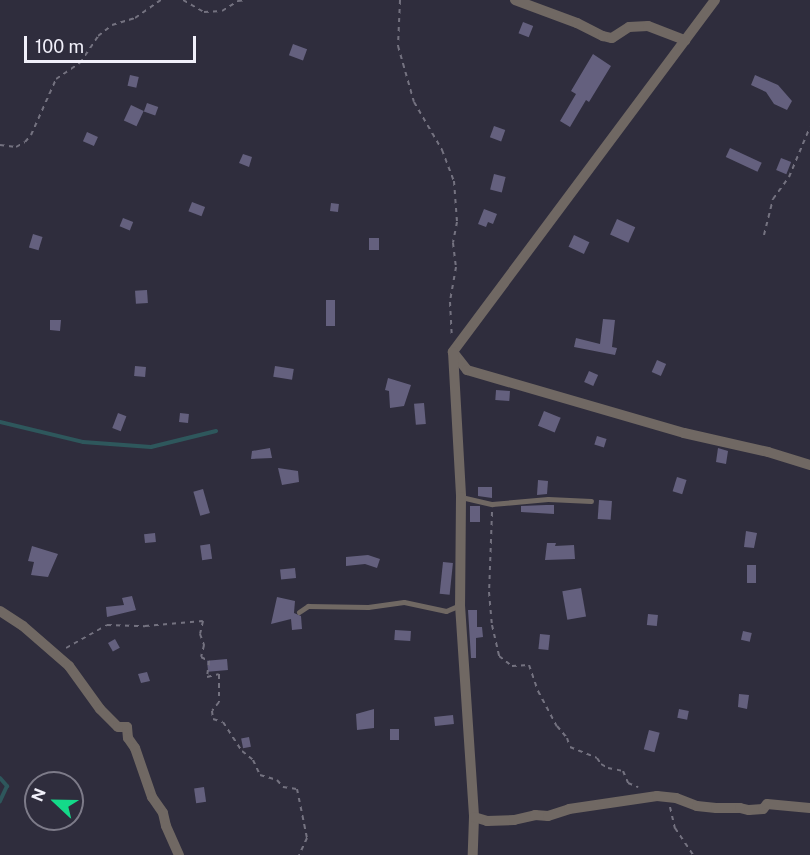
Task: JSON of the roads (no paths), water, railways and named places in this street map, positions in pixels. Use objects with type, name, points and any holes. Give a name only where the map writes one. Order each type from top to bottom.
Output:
[{"type":"street","points":[[515,0],[577,23],[603,36],[612,38],[629,27],[648,26],[685,40]]},
{"type":"street","points":[[473,855],[474,818],[460,605],[460,497],[453,352],[715,0]]},
{"type":"street","points":[[453,352],[467,370],[684,433],[768,452],[810,465]]},
{"type":"street","points":[[0,611],[23,626],[69,666],[100,709],[118,727],[127,727],[128,738],[135,748],[152,797],[163,813],[166,826],[179,855]]},
{"type":"street","points":[[474,818],[487,821],[513,820],[536,815],[548,816],[569,809],[668,797],[698,806],[716,808],[763,809],[767,804],[810,808]]},
{"type":"lane","points":[[460,497],[492,504],[548,499],[591,501]]},
{"type":"lane","points":[[299,612],[308,606],[368,607],[398,602],[430,606],[446,611],[460,605]]},
{"type":"waterway","points":[[0,422],[83,442],[151,447],[216,431]]},
{"type":"waterway","points":[[0,778],[7,786],[0,801]]}]
